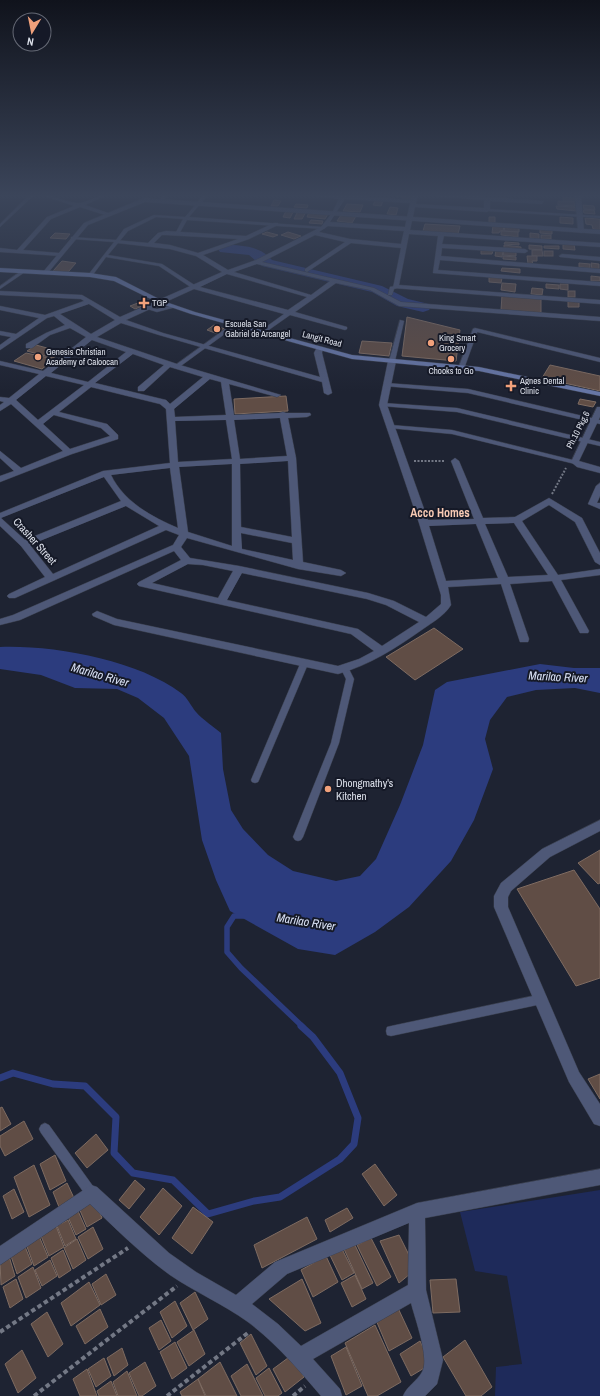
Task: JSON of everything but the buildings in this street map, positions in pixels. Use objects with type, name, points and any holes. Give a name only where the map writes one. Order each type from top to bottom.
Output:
[{"type":"main road","name":"Langit Road","points":[[0,270],[90,275],[116,279],[161,302],[261,333],[352,357],[462,366],[494,371],[600,394]]},
{"type":"street","points":[[45,273],[55,260]]},
{"type":"street","points":[[207,260],[227,272],[312,297]]},
{"type":"street","points":[[0,409],[90,338],[120,320],[227,272],[260,260]]},
{"type":"street","points":[[307,270],[322,260]]},
{"type":"street","points":[[400,260],[395,287],[525,288],[600,284]]},
{"type":"street","points":[[437,260],[435,272],[600,302]]},
{"type":"street","points":[[464,260],[600,271]]},
{"type":"street","points":[[525,260],[525,288]]},
{"type":"street","points":[[562,260],[562,268]]},
{"type":"street","points":[[257,262],[372,289],[399,304],[600,319]]},
{"type":"street","points":[[261,333],[334,281]]},
{"type":"street","points":[[194,287],[288,314],[345,328]]},
{"type":"street","points":[[0,292],[82,297],[120,320],[161,334],[326,380]]},
{"type":"street","points":[[0,348],[44,317],[90,301]]},
{"type":"street","points":[[0,308],[44,317]]},
{"type":"street","points":[[54,313],[69,326],[90,338],[172,365],[277,395]]},
{"type":"street","points":[[29,346],[48,334],[69,326]]},
{"type":"street","points":[[475,330],[600,360]]},
{"type":"street","points":[[0,333],[16,336]]},
{"type":"street","points":[[320,349],[318,353],[326,380],[328,393]]},
{"type":"street","points":[[37,425],[55,413],[131,352]]},
{"type":"street","points":[[97,614],[114,622],[328,670],[345,669],[381,651],[440,613],[446,605],[443,584],[424,523],[383,405],[392,361]]},
{"type":"street","points":[[0,363],[163,402],[170,408],[172,419],[174,465],[184,536],[176,546],[16,618],[0,622]]},
{"type":"street","points":[[141,389],[172,365]]},
{"type":"street","points":[[170,408],[209,376]]},
{"type":"street","points":[[225,381],[236,460],[237,550]]},
{"type":"street","points":[[0,399],[12,401],[37,425],[69,452]]},
{"type":"street","name":"Ph.10 Pkg.6","points":[[575,462],[584,440],[597,421],[600,409]]},
{"type":"street","points":[[0,479],[69,452],[115,437],[104,426],[55,413]]},
{"type":"street","points":[[172,419],[283,414],[307,415]]},
{"type":"street","points":[[283,414],[292,458],[298,566]]},
{"type":"street","points":[[0,453],[19,471]]},
{"type":"street","points":[[0,516],[106,473],[236,460],[292,458]]},
{"type":"street","points":[[455,461],[504,580],[524,640]]},
{"type":"street","points":[[575,462],[580,465],[600,470]]},
{"type":"street","points":[[106,473],[112,486],[127,502],[184,536],[298,566],[342,573]]},
{"type":"street","points":[[600,486],[592,504],[600,506]]},
{"type":"street","points":[[424,523],[479,520],[517,520],[548,501],[579,520],[600,562]]},
{"type":"street","points":[[24,544],[127,502]]},
{"type":"street","points":[[517,520],[555,578],[584,631]]},
{"type":"street","name":"Crasher Street","points":[[0,521],[24,544],[52,579]]},
{"type":"street","points":[[12,596],[165,526]]},
{"type":"street","points":[[237,529],[296,541]]},
{"type":"street","points":[[176,546],[186,561]]},
{"type":"street","points":[[381,651],[354,631],[142,584],[186,561],[368,596],[390,603],[427,622]]},
{"type":"street","points":[[221,601],[239,570]]},
{"type":"street","points":[[443,584],[555,578],[600,572]]},
{"type":"street","points":[[600,824],[546,853],[506,887],[501,896],[501,907],[542,999],[574,1077],[600,1118]]},
{"type":"street","points":[[238,1305],[281,1268],[418,1211],[600,1177]]},
{"type":"street","points":[[0,1256],[91,1193],[140,1240],[189,1277],[238,1305],[262,1321],[300,1357],[333,1396]]},
{"type":"street","points":[[412,1396],[430,1377],[434,1360],[417,1290],[418,1211]]},
{"type":"street","points":[[300,1357],[417,1290]]},
{"type":"lane","points":[[90,275],[103,260]]},
{"type":"lane","points":[[128,260],[160,266],[194,287]]},
{"type":"lane","points":[[0,288],[23,272]]},
{"type":"lane","points":[[390,294],[392,288],[395,287]]},
{"type":"lane","points":[[146,308],[157,311],[174,306]]},
{"type":"lane","points":[[392,361],[402,321]]},
{"type":"lane","points":[[172,365],[206,346],[234,325]]},
{"type":"lane","points":[[462,366],[475,330]]},
{"type":"lane","points":[[386,385],[468,390],[597,421]]},
{"type":"lane","points":[[383,405],[457,410],[600,444]]},
{"type":"lane","points":[[391,427],[452,432],[575,462]]},
{"type":"lane","points":[[255,780],[304,664]]},
{"type":"lane","points":[[298,837],[336,743],[350,679],[345,669]]},
{"type":"lane","points":[[391,1031],[542,999]]},
{"type":"lane","points":[[45,1129],[91,1193]]},
{"type":"path","points":[[402,460],[455,461]]},
{"type":"path","points":[[548,501],[566,466],[575,462]]},
{"type":"path","points":[[0,1332],[140,1240]]},
{"type":"path","points":[[34,1396],[189,1277]]},
{"type":"path","points":[[167,1396],[262,1321]]},
{"type":"shaded area","points":[[600,1190],[600,1396],[495,1396],[496,1367],[522,1364],[507,1276],[475,1271],[460,1212]]},
{"type":"water","name":"Marilao River","points":[[0,647],[21,647],[69,652],[119,663],[163,681],[181,693],[199,715],[221,733],[223,769],[231,810],[243,829],[268,855],[293,871],[336,881],[360,876],[376,859],[400,805],[423,745],[435,690],[447,682],[540,664],[574,668],[600,668],[600,693],[575,688],[536,690],[507,697],[490,720],[485,739],[493,769],[474,820],[451,861],[409,907],[375,932],[335,955],[298,949],[230,911],[216,880],[202,840],[189,756],[164,718],[138,698],[117,689],[75,688],[41,675],[0,669]]},
{"type":"waterway","points":[[265,260],[267,263],[377,289],[403,303],[423,307]]},
{"type":"waterway","points":[[243,916],[234,916],[227,927],[227,952],[241,968],[303,1027]]},
{"type":"waterway","points":[[0,1078],[13,1073],[53,1084],[85,1086],[116,1117],[114,1153],[133,1173],[173,1180],[208,1214],[254,1201],[280,1197],[340,1159],[354,1144],[358,1118],[340,1073],[313,1037],[301,1026]]},
{"type":"place","name":"TGP","points":[[144,303]]},
{"type":"place","name":"Escuela San Gabriel de Arcangel","points":[[217,329]]},
{"type":"place","name":"King Smart Grocery","points":[[431,343]]},
{"type":"place","name":"Genesis Christian Academy of Caloocan","points":[[38,357]]},
{"type":"place","name":"Chooks to Go","points":[[451,359]]},
{"type":"place","name":"Agnes Dental Clinic","points":[[511,386]]},
{"type":"place","name":"Dhongmathy's Kitchen","points":[[328,789]]},
{"type":"district","name":"Acco Homes","points":[[440,513]]}]
